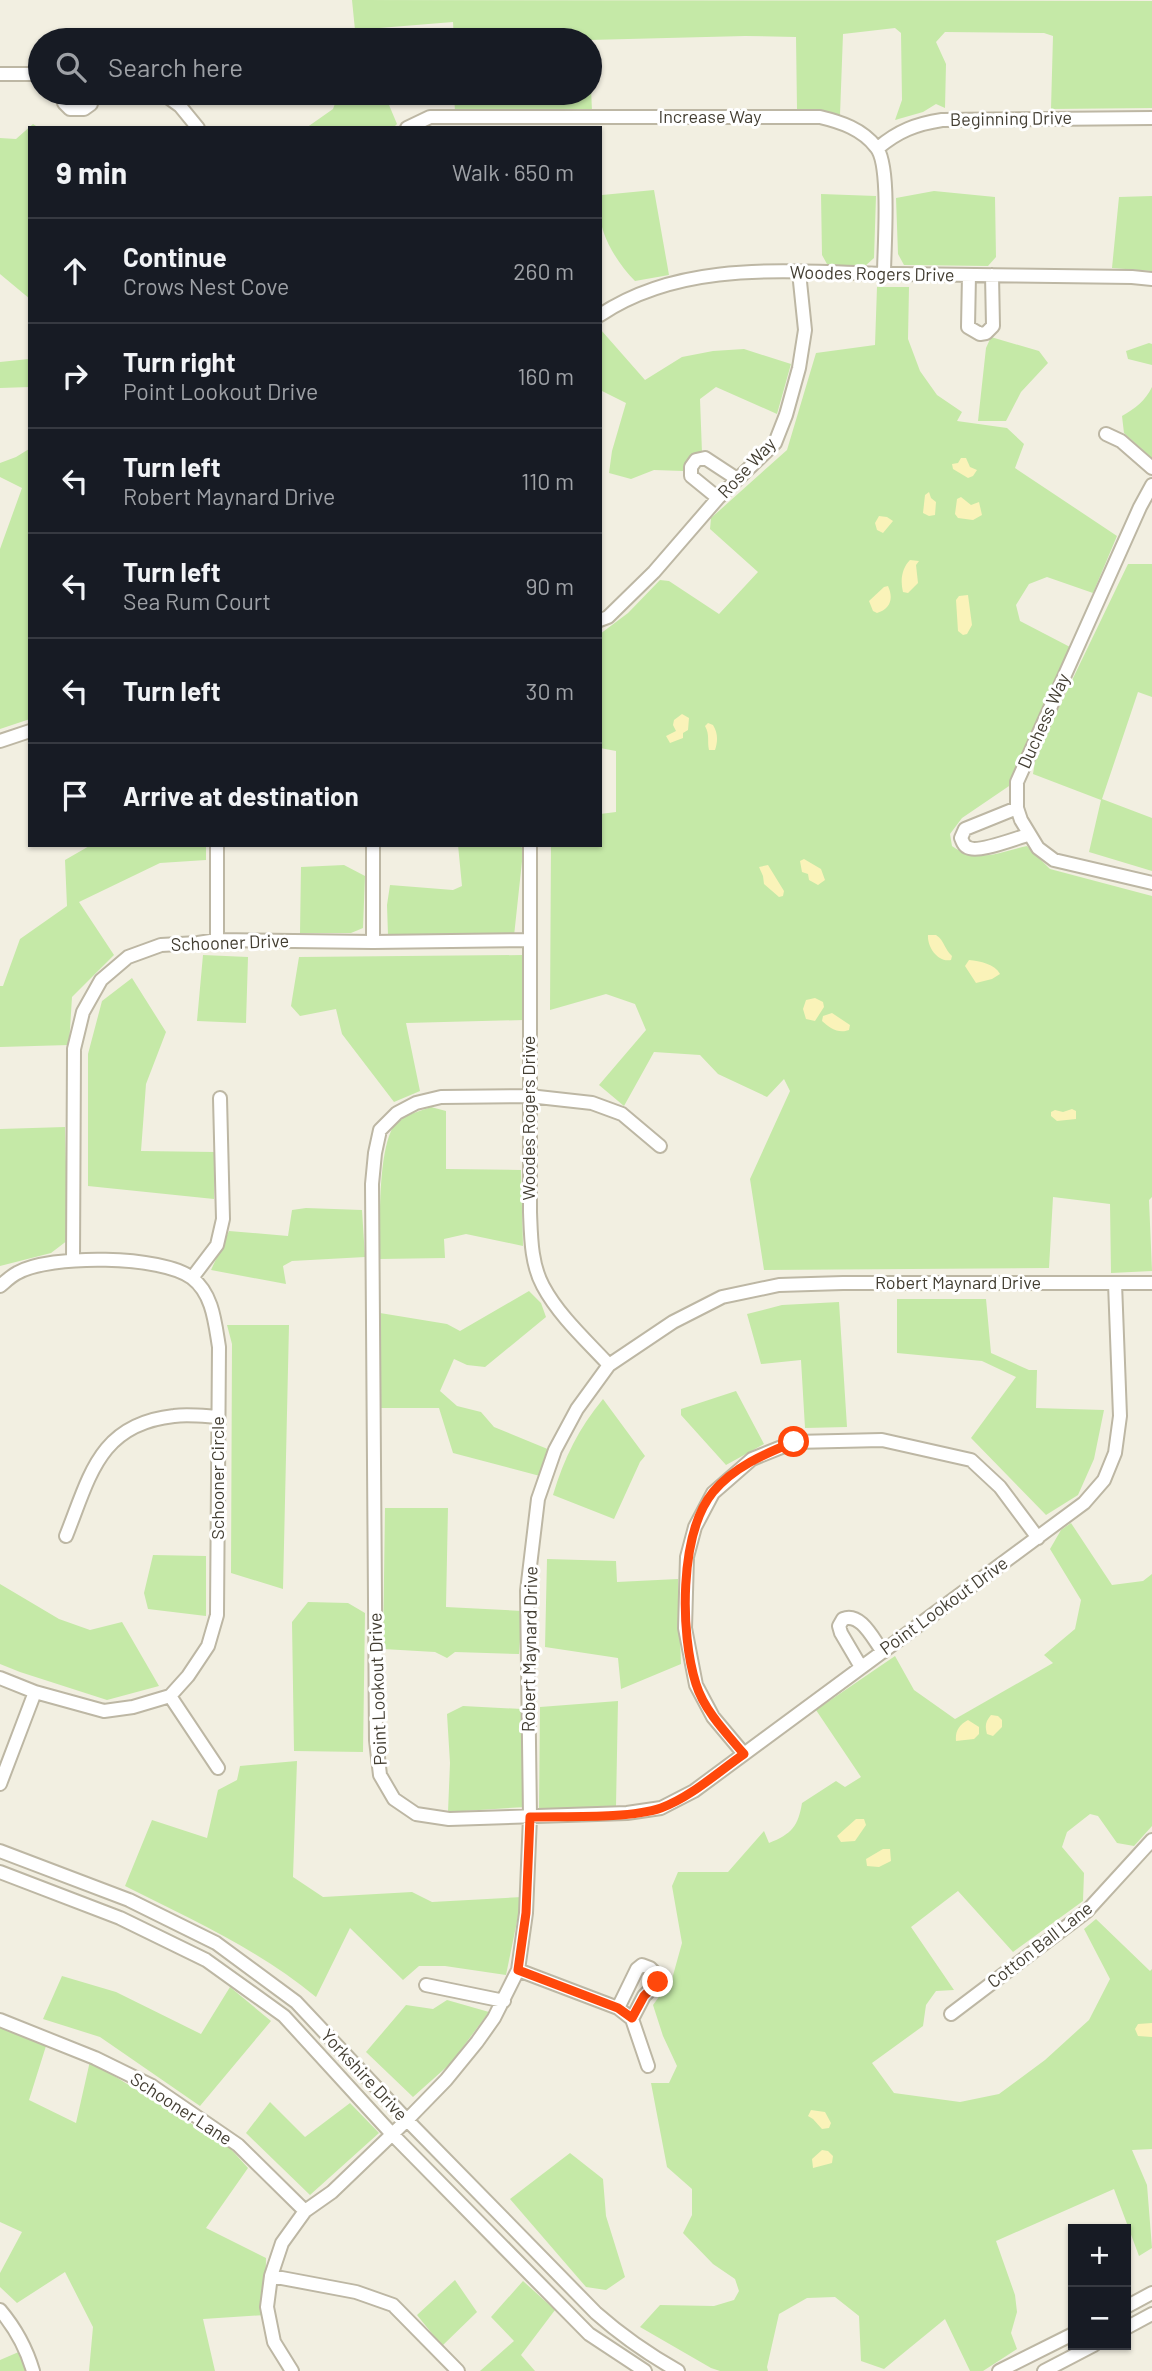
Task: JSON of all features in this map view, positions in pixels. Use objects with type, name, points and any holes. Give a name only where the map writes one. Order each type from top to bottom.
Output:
[{"type":"street","points":[[0,74],[28,74]]},
{"type":"street","points":[[66,105],[70,109],[84,109],[90,105]]},
{"type":"street","points":[[179,105],[196,126]]},
{"type":"street","name":"Increase Way","points":[[411,126],[430,117],[820,117],[844,123],[878,148]]},
{"type":"street","name":"Beginning Drive","points":[[878,148],[895,134],[915,124],[942,120],[1152,118]]},
{"type":"street","points":[[878,148],[885,171],[884,274]]},
{"type":"street","name":"Woodes Rogers Drive","points":[[602,314],[645,290],[685,279],[716,275],[799,272],[1152,279]]},
{"type":"street","name":"Rose Way","points":[[602,619],[608,617],[654,572],[718,498],[775,443],[799,368],[805,330],[799,272]]},
{"type":"street","points":[[969,275],[968,327],[980,334],[986,333],[993,326],[992,275]]},
{"type":"street","points":[[1106,434],[1121,440],[1152,468]]},
{"type":"street","points":[[718,498],[691,476],[691,467],[696,460],[705,458],[737,479]]},
{"type":"street","name":"Duchess Way","points":[[1152,485],[1017,782],[1017,808],[1028,835],[1038,848],[1054,860],[1152,883]]},
{"type":"street","points":[[0,741],[28,734]]},
{"type":"street","points":[[1017,808],[965,829],[961,838],[968,849],[977,849],[1028,835]]},
{"type":"street","points":[[217,847],[217,940]]},
{"type":"street","points":[[373,847],[373,942]]},
{"type":"street","name":"Woodes Rogers Drive","points":[[530,847],[529,1096],[532,1252],[543,1286],[572,1325],[609,1365]]},
{"type":"street","name":"Schooner Drive","points":[[73,1260],[74,1049],[83,1012],[101,980],[128,957],[161,945],[217,940],[529,940]]},
{"type":"street","name":"Point Lookout Drive","points":[[660,1146],[622,1114],[592,1103],[529,1096],[441,1097],[416,1103],[397,1113],[380,1130],[374,1153],[372,1184],[376,1740],[380,1774],[394,1799],[416,1814],[449,1819],[626,1813],[661,1808],[694,1791],[1038,1538],[1084,1503],[1104,1480],[1115,1453],[1120,1416],[1115,1283]]},
{"type":"street","points":[[0,1286],[16,1273],[39,1265],[73,1260],[154,1262],[192,1278],[217,1245],[223,1219],[220,1098]]},
{"type":"street","name":"Schooner Circle","points":[[170,1696],[208,1646],[217,1615],[219,1347],[215,1320],[205,1292],[192,1278]]},
{"type":"street","name":"Robert Maynard Drive","points":[[292,2371],[274,2342],[267,2307],[271,2276],[282,2243],[305,2211],[332,2192],[446,2080],[477,2042],[504,2001],[518,1970],[526,1913],[530,1817],[527,1591],[538,1499],[555,1450],[571,1419],[609,1365],[673,1322],[722,1297],[779,1285],[1152,1283]]},
{"type":"street","points":[[65,1536],[95,1465],[114,1438],[142,1422],[176,1415],[218,1417]]},
{"type":"street","points":[[744,1754],[713,1717],[696,1685],[685,1628],[687,1557],[695,1527],[713,1493],[752,1459],[794,1442],[882,1440],[971,1460],[1000,1487],[1038,1538]]},
{"type":"street","points":[[861,1667],[841,1633],[839,1626],[844,1619],[851,1616],[858,1619],[883,1652]]},
{"type":"street","points":[[0,1678],[35,1692],[104,1710],[133,1707],[170,1696],[218,1768]]},
{"type":"street","points":[[0,1784],[35,1692]]},
{"type":"street","name":"Cotton Ball Lane","points":[[951,2014],[1087,1911],[1152,1840]]},
{"type":"street","name":"Yorkshire Drive","points":[[0,1851],[129,1900],[216,1943],[296,2002],[596,2313],[649,2355],[678,2371]]},
{"type":"street","name":"Yorkshire Drive","points":[[0,1872],[120,1918],[206,1960],[284,2016],[393,2134],[589,2334],[645,2371]]},
{"type":"street","points":[[618,2008],[636,1969],[642,1965],[650,1968],[658,1976],[658,1982],[644,1996],[632,2018]]},
{"type":"street","points":[[518,1970],[618,2008],[632,2018],[648,2066]]},
{"type":"street","points":[[426,1985],[504,2001]]},
{"type":"street","name":"Schooner Lane","points":[[0,2020],[95,2057],[152,2086],[238,2145],[305,2211]]},
{"type":"street","points":[[271,2276],[356,2292],[393,2305],[458,2371]]},
{"type":"street","points":[[1131,2304],[1152,2293]]},
{"type":"street","points":[[0,2310],[15,2327],[27,2350],[33,2371]]},
{"type":"street","points":[[1131,2325],[1152,2314]]},
{"type":"street","points":[[999,2371],[1068,2336]]},
{"type":"street","points":[[1044,2371],[1084,2350]]},
{"type":"green space","points":[[352,0],[1152,1],[1152,108],[1051,109],[1053,36],[1044,33],[945,32],[936,42],[946,64],[945,108],[936,104],[923,112],[895,120],[902,100],[901,33],[895,28],[843,34],[840,115],[797,109],[796,37],[602,40],[602,28],[453,28],[453,22],[355,28]]},
{"type":"green space","points":[[334,105],[389,105],[397,124],[309,126],[333,109]]},
{"type":"green space","points":[[455,105],[592,105],[592,111],[455,112]]},
{"type":"green space","points":[[28,128],[28,297],[0,274],[0,138],[16,139]]},
{"type":"green space","points":[[654,190],[669,275],[635,281],[607,241],[602,226],[602,195]]},
{"type":"green space","points":[[934,191],[995,197],[996,257],[988,266],[904,265],[898,254],[896,198]]},
{"type":"green space","points":[[821,194],[876,196],[874,258],[864,267],[827,264],[822,255]]},
{"type":"green space","points":[[1152,196],[1152,271],[1112,268],[1119,197]]},
{"type":"green space","points":[[877,287],[909,287],[908,339],[920,371],[937,395],[962,412],[957,421],[1007,428],[1024,444],[1015,468],[1117,536],[1093,593],[1047,577],[1029,584],[1016,605],[1020,621],[1070,647],[1012,784],[962,818],[950,834],[952,846],[970,854],[989,855],[1027,846],[1050,869],[1152,896],[1152,1197],[1149,1200],[1152,1271],[1111,1273],[1110,1204],[1053,1197],[1049,1268],[764,1270],[750,1179],[790,1091],[784,1079],[767,1097],[718,1074],[700,1055],[654,1052],[624,1106],[599,1085],[646,1030],[635,1004],[606,994],[550,1010],[551,847],[602,847],[602,814],[616,812],[616,751],[602,748],[602,632],[628,613],[660,580],[669,581],[719,614],[758,572],[710,529],[711,518],[787,450],[816,353],[875,345]]},
{"type":"green space","points":[[602,331],[645,380],[682,357],[713,351],[744,349],[791,364],[777,414],[716,387],[700,399],[702,453],[692,459],[683,471],[654,470],[631,479],[609,473],[612,451],[626,403],[602,391]]},
{"type":"green space","points":[[991,337],[1039,351],[1048,363],[1021,392],[1006,421],[978,421],[986,348]]},
{"type":"green space","points":[[1152,344],[1152,365],[1128,359],[1126,351]]},
{"type":"green space","points":[[28,359],[28,387],[0,388],[0,362]]},
{"type":"green space","points":[[1152,387],[1152,461],[1147,459],[1145,452],[1124,433],[1122,416],[1140,404]]},
{"type":"green space","points":[[28,450],[28,720],[0,729],[0,549],[22,488],[0,477],[0,463]]},
{"type":"green space","points":[[1128,564],[1152,564],[1152,697],[1138,692],[1102,799],[1152,818],[1152,871],[1089,852],[1101,800],[1033,774],[1036,755]]},
{"type":"green space","points":[[88,847],[206,847],[206,860],[160,863],[79,902],[114,955],[72,997],[69,1045],[0,1047],[0,986],[3,986],[20,939],[67,906],[65,860]]},
{"type":"green space","points":[[458,847],[522,847],[514,936],[388,935],[387,905],[390,885],[453,890],[462,886]]},
{"type":"green space","points":[[344,865],[365,876],[363,928],[351,933],[300,933],[301,867]]},
{"type":"green space","points":[[203,955],[248,957],[246,1023],[197,1021]]},
{"type":"green space","points":[[523,955],[524,1020],[406,1023],[420,1091],[394,1102],[342,1034],[336,1009],[300,1016],[291,1006],[299,957]]},
{"type":"green space","points":[[132,978],[166,1032],[146,1084],[141,1151],[215,1152],[214,1199],[88,1186],[88,1054],[102,1001]]},
{"type":"green space","points":[[431,1107],[446,1111],[446,1169],[521,1170],[523,1246],[466,1234],[444,1239],[445,1258],[380,1259],[381,1188],[385,1149],[390,1134],[399,1120]]},
{"type":"green space","points":[[65,1127],[68,1240],[51,1253],[0,1266],[0,1129]]},
{"type":"green space","points":[[292,1210],[362,1210],[365,1257],[292,1261],[283,1266],[286,1284],[211,1270],[229,1231],[288,1236]]},
{"type":"green space","points":[[529,1291],[541,1303],[546,1317],[485,1367],[467,1365],[454,1359],[440,1391],[457,1406],[481,1412],[494,1427],[550,1450],[540,1476],[453,1453],[439,1408],[380,1408],[380,1313],[447,1324],[460,1331]]},
{"type":"green space","points":[[897,1299],[986,1299],[991,1353],[1029,1370],[1037,1370],[1036,1408],[1104,1410],[1094,1459],[1078,1495],[1046,1515],[971,1438],[1016,1377],[982,1361],[897,1353]]},
{"type":"green space","points":[[839,1302],[847,1427],[805,1428],[801,1360],[761,1364],[747,1314],[782,1305]]},
{"type":"green space","points":[[227,1325],[289,1325],[283,1589],[231,1573],[232,1344]]},
{"type":"green space","points":[[736,1391],[764,1444],[726,1465],[681,1415],[681,1409]]},
{"type":"green space","points":[[603,1399],[645,1456],[614,1519],[553,1495],[573,1444]]},
{"type":"green space","points":[[385,1508],[448,1508],[446,1607],[522,1611],[519,1654],[455,1652],[447,1658],[435,1652],[383,1649]]},
{"type":"green space","points":[[1071,1523],[1112,1585],[1143,1581],[1152,1574],[1152,1826],[1134,1846],[1117,1843],[1098,1816],[1090,1814],[1067,1832],[1062,1847],[1084,1873],[1083,1901],[1013,1952],[958,1891],[911,1927],[954,1990],[936,1991],[926,2005],[923,2026],[872,2063],[894,2093],[960,2102],[999,2094],[1045,2060],[1089,2020],[1110,1979],[1084,1929],[1096,1919],[1150,1971],[1152,1969],[1152,2149],[1132,2150],[1147,2185],[1152,2248],[1139,2256],[1131,2235],[1131,2224],[1127,2224],[1114,2189],[996,2241],[1015,2295],[1017,2312],[1011,2333],[1017,2349],[983,2371],[970,2371],[945,2319],[884,2369],[861,2361],[859,2316],[835,2297],[807,2298],[779,2314],[768,2371],[720,2371],[711,2368],[640,2327],[660,2305],[714,2306],[734,2300],[739,2291],[735,2279],[713,2264],[683,2233],[692,2215],[692,2189],[667,2167],[651,2083],[669,2083],[677,2066],[653,2005],[672,1979],[682,1943],[672,1886],[678,1872],[728,1872],[764,1831],[769,1843],[793,1828],[802,1803],[836,1781],[845,1787],[861,1777],[816,1710],[895,1656],[914,1690],[955,1719],[1053,1663],[1044,1655],[1075,1629],[1081,1600],[1050,1549],[1061,1530]]},
{"type":"green space","points":[[153,1555],[206,1556],[206,1616],[148,1609],[144,1593]]},
{"type":"green space","points":[[547,1559],[616,1561],[617,1582],[678,1579],[681,1664],[621,1689],[618,1658],[545,1647]]},
{"type":"green space","points":[[0,1584],[59,1619],[90,1630],[122,1622],[159,1686],[107,1700],[0,1664]]},
{"type":"green space","points":[[308,1602],[348,1603],[365,1613],[363,1752],[294,1751],[292,1622]]},
{"type":"green space","points":[[618,1701],[616,1806],[539,1811],[540,1707]]},
{"type":"green space","points":[[463,1706],[522,1709],[525,1807],[448,1812],[450,1763],[447,1714]]},
{"type":"green space","points":[[297,1761],[293,1877],[323,1897],[412,1892],[432,1902],[522,1897],[506,1975],[445,1966],[419,1966],[403,1980],[350,1928],[316,1997],[248,1950],[125,1886],[152,1820],[207,1838],[218,1790],[237,1780],[240,1766]]},
{"type":"green space","points":[[62,1976],[116,1992],[201,2034],[230,1987],[271,2021],[200,2106],[100,2037],[43,2019]]},
{"type":"green space","points":[[447,2000],[489,2012],[451,2063],[413,2097],[366,2052],[406,2005],[433,2009]]},
{"type":"green space","points":[[0,2021],[46,2046],[29,2100],[76,2123],[90,2061],[229,2147],[248,2168],[206,2228],[266,2258],[265,2315],[203,2319],[215,2371],[89,2371],[93,2327],[65,2272],[17,2303],[0,2287],[0,2273],[22,2232],[0,2222]]},
{"type":"green space","points":[[270,2102],[305,2137],[350,2103],[379,2133],[310,2195],[246,2133]]},
{"type":"green space","points":[[570,2153],[603,2179],[606,2216],[625,2277],[606,2290],[586,2287],[510,2199]]},
{"type":"green space","points":[[455,2280],[477,2312],[442,2346],[417,2315]]},
{"type":"green space","points":[[523,2281],[555,2310],[521,2355],[535,2371],[480,2371],[514,2341],[491,2317]]},
{"type":"green space","points":[[21,2351],[27,2371],[0,2371],[0,2360]]},
{"type":"sand","points":[[961,458],[966,458],[970,467],[977,470],[973,476],[968,478],[953,469],[952,464],[958,463]]},
{"type":"sand","points":[[929,492],[936,502],[935,515],[929,516],[923,513],[925,495]]},
{"type":"sand","points":[[961,497],[971,505],[979,502],[982,515],[973,520],[958,518],[955,514],[957,499]]},
{"type":"sand","points":[[879,516],[893,521],[883,533],[877,530],[875,523]]},
{"type":"sand","points":[[910,560],[919,561],[916,565],[918,583],[908,593],[903,592],[902,579],[903,570]]},
{"type":"sand","points":[[888,586],[891,599],[888,606],[877,613],[873,611],[869,601]]},
{"type":"sand","points":[[968,595],[972,625],[967,634],[963,635],[958,631],[956,600],[959,596]]},
{"type":"sand","points":[[682,714],[689,718],[688,730],[683,733],[683,738],[670,743],[666,736],[676,731],[674,720]]},
{"type":"sand","points":[[708,723],[713,725],[716,731],[715,750],[709,750],[705,726]]},
{"type":"sand","points":[[804,859],[821,869],[825,880],[818,885],[809,880],[808,874],[802,872],[800,861]]},
{"type":"sand","points":[[768,865],[784,891],[783,896],[779,897],[764,884],[759,867]]},
{"type":"sand","points":[[928,935],[939,937],[952,956],[951,960],[942,959],[934,953]]},
{"type":"sand","points":[[969,960],[991,965],[1000,974],[976,983],[965,966]]},
{"type":"sand","points":[[815,998],[823,1002],[824,1007],[815,1021],[806,1019],[803,1009],[806,1000]]},
{"type":"sand","points":[[832,1013],[850,1025],[849,1030],[838,1031],[822,1021],[823,1016]]},
{"type":"sand","points":[[1072,1109],[1076,1111],[1076,1119],[1057,1121],[1051,1116],[1051,1112],[1055,1110],[1063,1112]]},
{"type":"sand","points":[[991,1715],[1002,1720],[1002,1727],[993,1736],[987,1734],[986,1729]]},
{"type":"sand","points":[[968,1720],[979,1727],[979,1734],[974,1739],[956,1741],[958,1729]]},
{"type":"sand","points":[[856,1819],[864,1819],[866,1825],[855,1841],[841,1842],[837,1836]]},
{"type":"sand","points":[[883,1849],[890,1849],[891,1861],[879,1867],[867,1866],[866,1859]]},
{"type":"sand","points":[[1152,2023],[1152,2037],[1138,2036],[1135,2029],[1138,2024]]},
{"type":"sand","points":[[811,2110],[825,2112],[831,2123],[829,2128],[822,2129],[808,2116]]},
{"type":"sand","points":[[822,2150],[833,2156],[832,2163],[813,2168],[812,2159]]},
{"type":"route","points":[[658,1982],[644,1996],[632,2018],[618,2008],[518,1970],[526,1913],[530,1817],[626,1813],[661,1808],[694,1791],[744,1754],[713,1717],[696,1685],[685,1628],[687,1557],[695,1527],[713,1493],[752,1459],[794,1442]]}]
